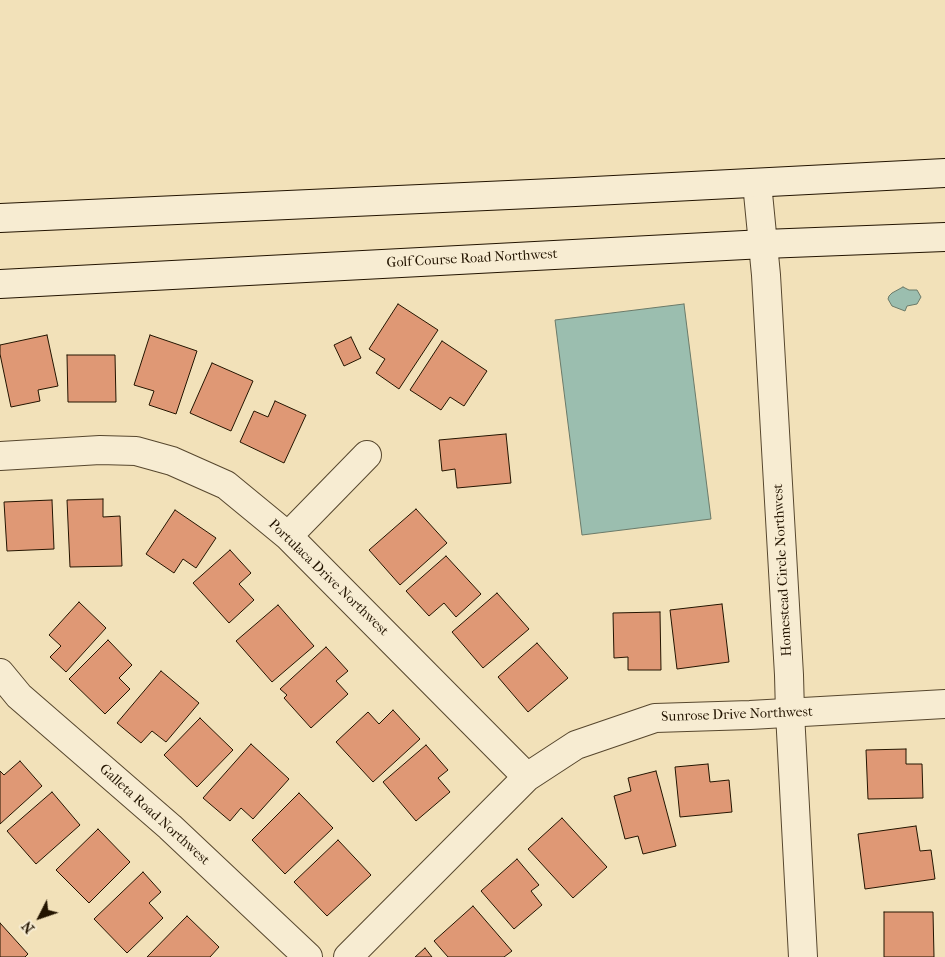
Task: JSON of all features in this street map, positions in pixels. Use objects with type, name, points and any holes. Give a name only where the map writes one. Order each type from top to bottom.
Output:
[{"type":"street","points":[[0,218],[945,173]]},
{"type":"street","name":"Homestead Circle Northwest","points":[[757,183],[764,244],[789,664],[803,957]]},
{"type":"street","name":"Golf Course Road Northwest","points":[[0,284],[945,236]]},
{"type":"street","name":"Portulaca Drive Northwest","points":[[0,456],[100,450],[136,451],[172,461],[226,485],[288,536],[527,777]]},
{"type":"street","points":[[288,536],[367,455]]},
{"type":"street","name":"Galleta Road Northwest","points":[[0,673],[19,696],[170,827],[308,957]]},
{"type":"street","name":"Sunrose Drive Northwest","points":[[348,957],[527,777],[576,745],[654,718],[790,713],[945,704]]},
{"type":"shaded area","points":[[903,287],[909,290],[917,290],[921,297],[917,304],[907,306],[905,311],[892,306],[888,299],[892,293]]},
{"type":"shaded area","points":[[684,304],[711,519],[582,535],[555,320]]},
{"type":"building","points":[[398,304],[438,330],[399,389],[376,373],[385,359],[369,349]]},
{"type":"building","points":[[47,335],[58,386],[38,390],[40,401],[11,407],[0,354],[0,345]]},
{"type":"building","points":[[150,335],[197,351],[176,414],[149,405],[154,391],[134,385]]},
{"type":"building","points":[[351,337],[361,358],[344,366],[334,345]]},
{"type":"building","points":[[442,341],[487,371],[464,406],[450,397],[441,410],[410,390]]},
{"type":"building","points":[[67,355],[115,355],[116,402],[68,402]]},
{"type":"building","points":[[212,363],[253,381],[231,431],[190,413]]},
{"type":"building","points":[[275,401],[306,415],[284,463],[240,442],[254,411],[268,417]]},
{"type":"building","points":[[506,434],[511,483],[457,488],[455,469],[442,471],[439,440]]},
{"type":"building","points":[[103,499],[103,517],[120,516],[122,566],[70,567],[67,500]]},
{"type":"building","points":[[52,500],[54,549],[7,551],[4,502]]},
{"type":"building","points":[[416,509],[447,543],[400,585],[369,550]]},
{"type":"building","points":[[175,510],[216,538],[196,568],[183,559],[174,573],[146,554]]},
{"type":"building","points":[[230,550],[251,573],[239,584],[254,600],[229,623],[193,583]]},
{"type":"building","points":[[446,556],[481,594],[456,617],[444,603],[429,616],[406,591]]},
{"type":"building","points":[[497,593],[529,629],[483,668],[452,632]]},
{"type":"building","points":[[79,602],[106,628],[66,672],[50,657],[61,646],[49,635]]},
{"type":"building","points":[[722,604],[729,662],[677,669],[670,610]]},
{"type":"building","points":[[278,605],[314,646],[272,682],[236,641]]},
{"type":"building","points":[[660,612],[661,670],[628,670],[628,657],[614,658],[613,613]]},
{"type":"building","points":[[108,640],[132,665],[119,678],[130,689],[105,714],[69,679]]},
{"type":"building","points":[[537,643],[568,678],[528,712],[498,677]]},
{"type":"building","points":[[326,647],[348,671],[336,681],[348,694],[311,728],[284,698],[287,695],[280,689]]},
{"type":"building","points":[[161,671],[199,703],[166,742],[152,731],[141,743],[117,723]]},
{"type":"building","points":[[393,710],[420,739],[373,782],[336,742],[368,712],[379,724]]},
{"type":"building","points":[[200,718],[233,750],[197,787],[164,755]]},
{"type":"building","points":[[251,744],[289,779],[253,819],[241,808],[230,821],[203,798]]},
{"type":"building","points":[[426,745],[448,770],[438,778],[450,792],[416,821],[383,782]]},
{"type":"building","points":[[906,749],[906,764],[922,764],[923,798],[868,799],[866,750]]},
{"type":"building","points":[[20,761],[42,786],[0,824],[0,771],[4,775]]},
{"type":"building","points":[[708,764],[710,782],[729,780],[732,812],[680,817],[675,767]]},
{"type":"building","points":[[656,771],[676,846],[643,854],[638,836],[625,839],[614,796],[631,791],[628,778]]},
{"type":"building","points":[[52,792],[80,825],[36,864],[7,831]]},
{"type":"building","points":[[299,793],[333,828],[285,874],[252,840]]},
{"type":"building","points":[[562,818],[607,867],[573,898],[528,849]]},
{"type":"building","points":[[916,826],[920,851],[931,850],[935,879],[865,889],[858,834]]},
{"type":"building","points":[[98,829],[130,862],[89,903],[56,870]]},
{"type":"building","points":[[338,840],[371,875],[327,916],[294,882]]},
{"type":"building","points":[[517,859],[539,885],[531,891],[542,905],[514,929],[481,891]]},
{"type":"building","points":[[143,872],[161,892],[149,903],[163,918],[127,953],[94,919]]},
{"type":"building","points":[[473,906],[512,951],[504,957],[448,957],[434,941]]},
{"type":"building","points":[[884,912],[933,912],[934,957],[884,957]]},
{"type":"building","points":[[187,916],[219,947],[210,957],[147,957]]},
{"type":"building","points":[[0,923],[28,954],[25,957],[0,957]]},
{"type":"building","points":[[425,948],[432,957],[415,957]]}]
